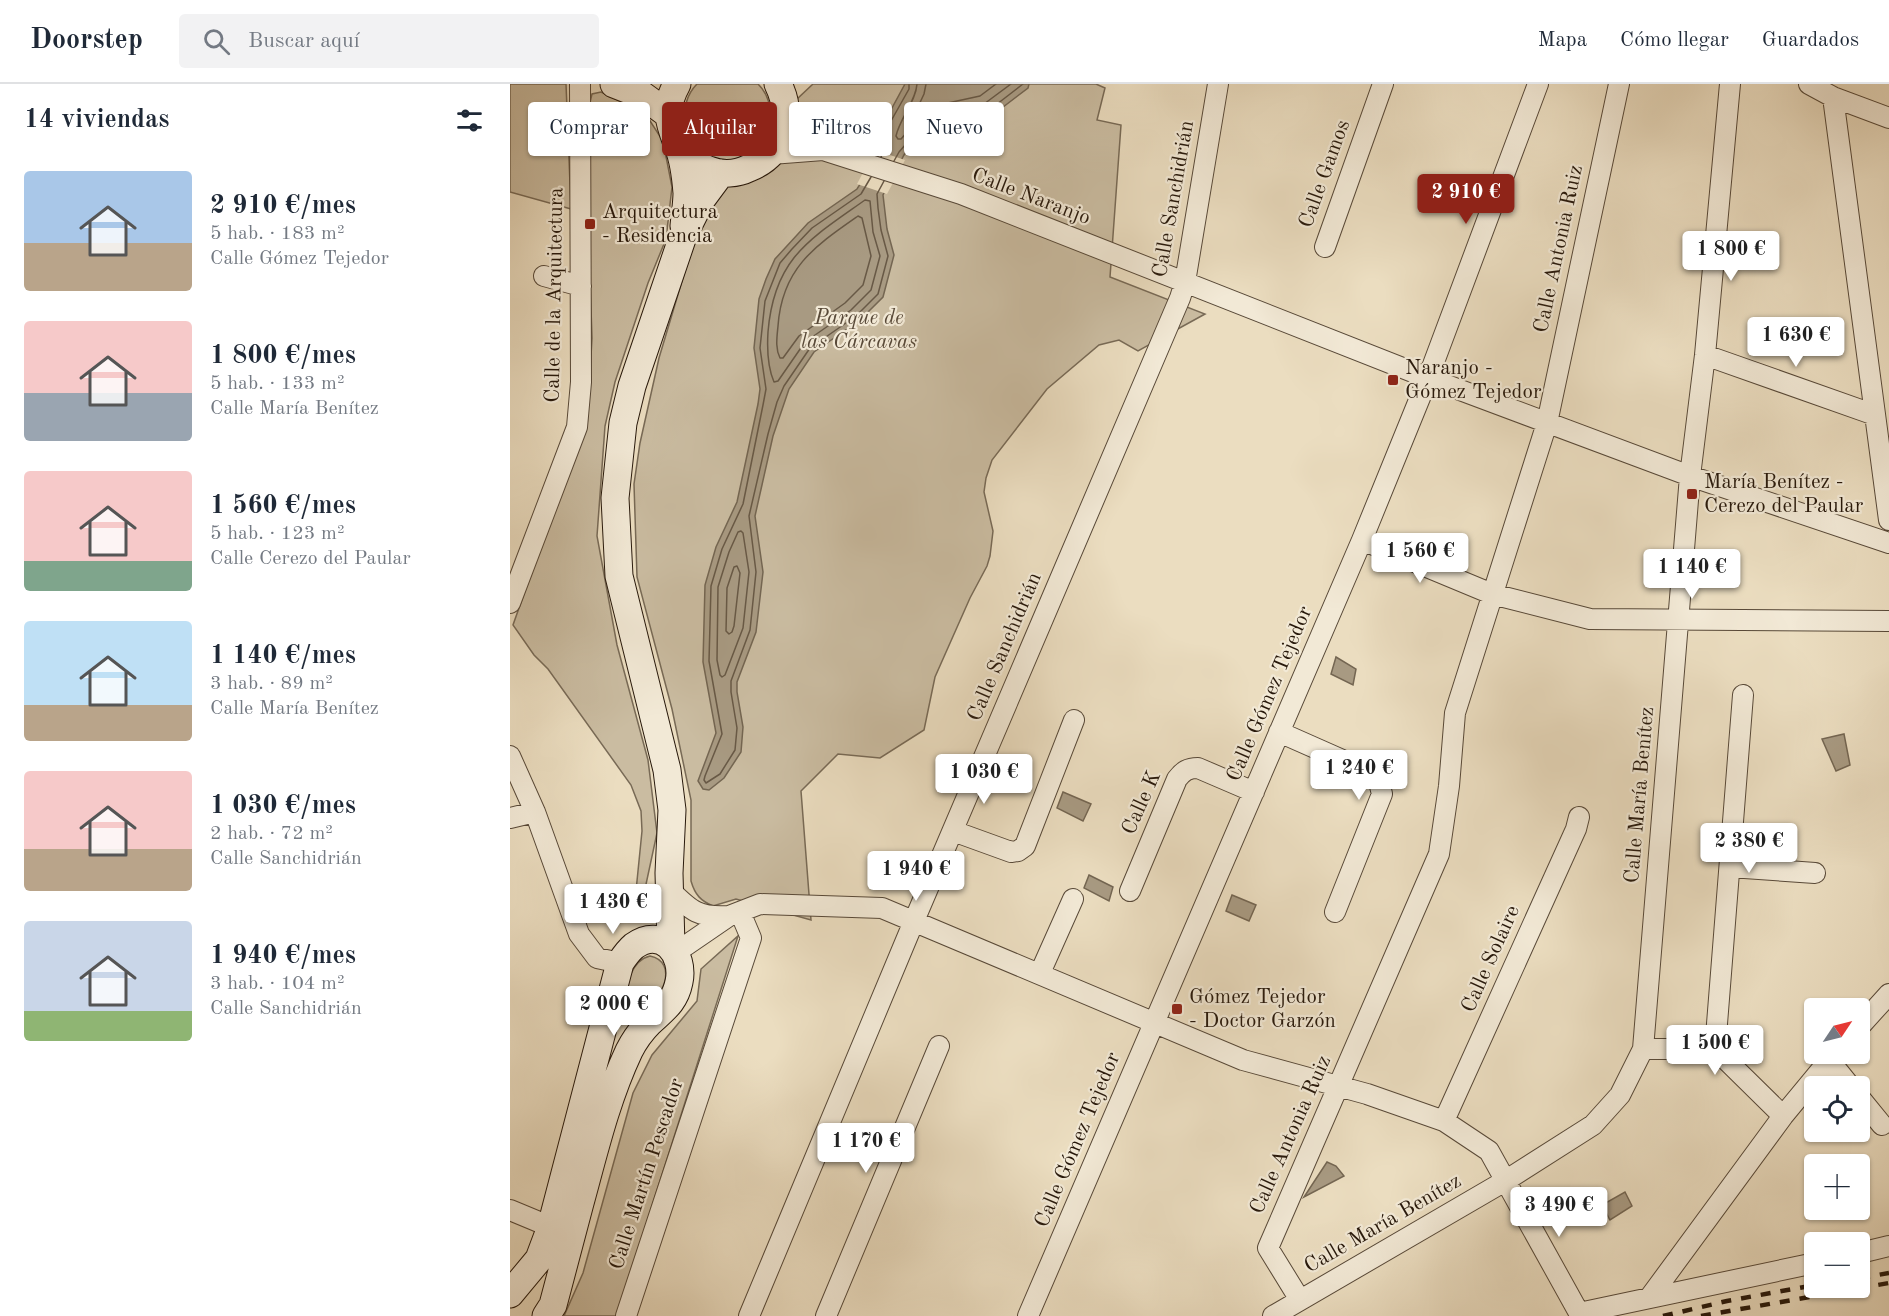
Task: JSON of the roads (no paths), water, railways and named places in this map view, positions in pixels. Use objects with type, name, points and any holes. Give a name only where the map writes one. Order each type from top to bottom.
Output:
[{"type":"main road","points":[[614,84],[642,95],[662,110]]},
{"type":"main road","points":[[670,102],[677,84]]},
{"type":"main road","points":[[777,145],[786,122],[784,88]]},
{"type":"main road","points":[[680,156],[687,194],[683,236]]},
{"type":"main road","points":[[687,156],[709,170],[721,173],[742,171],[758,165],[769,156]]},
{"type":"main road","points":[[546,1316],[553,1305],[608,1101],[639,1034],[667,1007],[676,992],[680,972],[680,963],[673,949],[670,882],[672,810],[667,770],[619,576],[615,498],[623,423],[632,386],[683,236],[701,200],[721,173]]},
{"type":"main road","points":[[510,1294],[539,1259],[551,1227],[620,963],[640,942],[670,882]]},
{"type":"main road","points":[[640,942],[657,940],[673,949]]},
{"type":"main road","points":[[612,995],[616,1007],[623,1016],[631,1021],[651,1020]]},
{"type":"street","name":"Calle de la Arquitectura","points":[[510,603],[577,427],[581,382],[580,84]]},
{"type":"street","name":"Calle Sanchidrián","points":[[751,1316],[914,921],[1185,282],[1218,84]]},
{"type":"street","name":"Calle Gamos","points":[[1325,247],[1383,84]]},
{"type":"street","name":"Calle Gómez Tejedor","points":[[1028,1316],[1362,540],[1428,378],[1538,84]]},
{"type":"street","name":"Calle Antonia Ruiz","points":[[1300,1300],[1268,1248],[1439,854],[1449,786],[1455,713],[1546,423],[1619,84]]},
{"type":"street","name":"Calle María Benítez","points":[[1273,1316],[1505,1181],[1593,1125],[1620,1095],[1643,1049],[1690,476],[1705,355],[1730,84]]},
{"type":"street","points":[[1809,84],[1833,97],[1889,118]]},
{"type":"street","points":[[1833,97],[1889,520]]},
{"type":"street","name":"Calle Naranjo","points":[[842,156],[961,194],[1546,423],[1690,476],[1889,543]]},
{"type":"street","points":[[544,276],[581,286]]},
{"type":"street","points":[[1705,355],[1875,416]]},
{"type":"street","points":[[1362,540],[1492,594],[1590,619],[1889,621]]},
{"type":"street","points":[[1715,1050],[1743,695]]},
{"type":"street","points":[[953,831],[1011,852],[1018,851],[1025,846],[1074,720]]},
{"type":"street","points":[[1280,732],[1374,774],[1380,782],[1382,794],[1335,912]]},
{"type":"street","points":[[510,756],[536,812],[579,934],[597,958],[620,963]]},
{"type":"street","name":"Calle K","points":[[1130,891],[1182,772],[1190,768],[1198,768],[1254,792]]},
{"type":"street","points":[[510,818],[536,812]]},
{"type":"street","name":"Calle Solaire","points":[[1444,1121],[1571,840],[1579,817]]},
{"type":"street","points":[[1730,867],[1815,873]]},
{"type":"street","points":[[670,882],[688,908],[695,912],[711,917],[734,914]]},
{"type":"street","points":[[1040,974],[1072,899]]},
{"type":"street","points":[[673,949],[734,914],[760,904],[882,908],[1243,1060],[1367,1094],[1444,1121],[1489,1151],[1579,1313],[1804,1265]]},
{"type":"street","name":"Calle Martín Pescador","points":[[626,1316],[751,938],[734,914]]},
{"type":"street","points":[[1870,1015],[1889,994]]},
{"type":"street","points":[[826,1316],[939,1046]]},
{"type":"street","points":[[1643,1049],[1715,1050],[1783,1116]]},
{"type":"street","points":[[1650,1297],[1783,1116],[1826,1064]]},
{"type":"street","points":[[1870,1110],[1882,1125]]},
{"type":"street","points":[[510,1210],[551,1227]]},
{"type":"street","points":[[1870,1251],[1889,1246]]},
{"type":"water","points":[[905,84],[1029,84],[1028,88],[1004,106],[1004,102],[904,102],[904,155],[883,195],[887,229],[894,255],[883,297],[860,320],[814,352],[789,389],[773,436],[755,516],[763,572],[756,632],[737,682],[743,727],[741,752],[724,778],[709,790],[703,789],[698,781],[716,733],[703,662],[705,585],[716,547],[737,502],[758,404],[760,389],[754,348],[759,299],[775,259],[808,223],[857,189],[875,156],[892,156],[892,108]]},
{"type":"water","points":[[1336,657],[1356,669],[1353,685],[1331,674]]},
{"type":"water","points":[[1844,734],[1850,765],[1836,771],[1822,739]]},
{"type":"water","points":[[1063,792],[1091,804],[1083,821],[1057,808]]},
{"type":"water","points":[[1089,875],[1113,887],[1109,901],[1084,888]]},
{"type":"water","points":[[1232,895],[1256,905],[1249,921],[1226,911]]},
{"type":"water","points":[[1327,1162],[1336,1166],[1344,1176],[1304,1197]]},
{"type":"water","points":[[1625,1192],[1632,1206],[1610,1220],[1602,1205]]},
{"type":"railway","points":[[1870,1276],[1889,1273]]},
{"type":"railway","points":[[1701,1316],[1889,1283]]},
{"type":"railway","points":[[1663,1316],[1804,1287]]},
{"type":"place","name":"Arquitectura - Residencia","points":[[590,224]]},
{"type":"place","name":"Naranjo - Gómez Tejedor","points":[[1393,380]]},
{"type":"place","name":"María Benítez - Cerezo del Paular","points":[[1692,494]]},
{"type":"place","name":"Gómez Tejedor - Doctor Garzón","points":[[1177,1009]]},
{"type":"park label","name":"Parque de las Cárcavas","points":[[859,330]]}]
